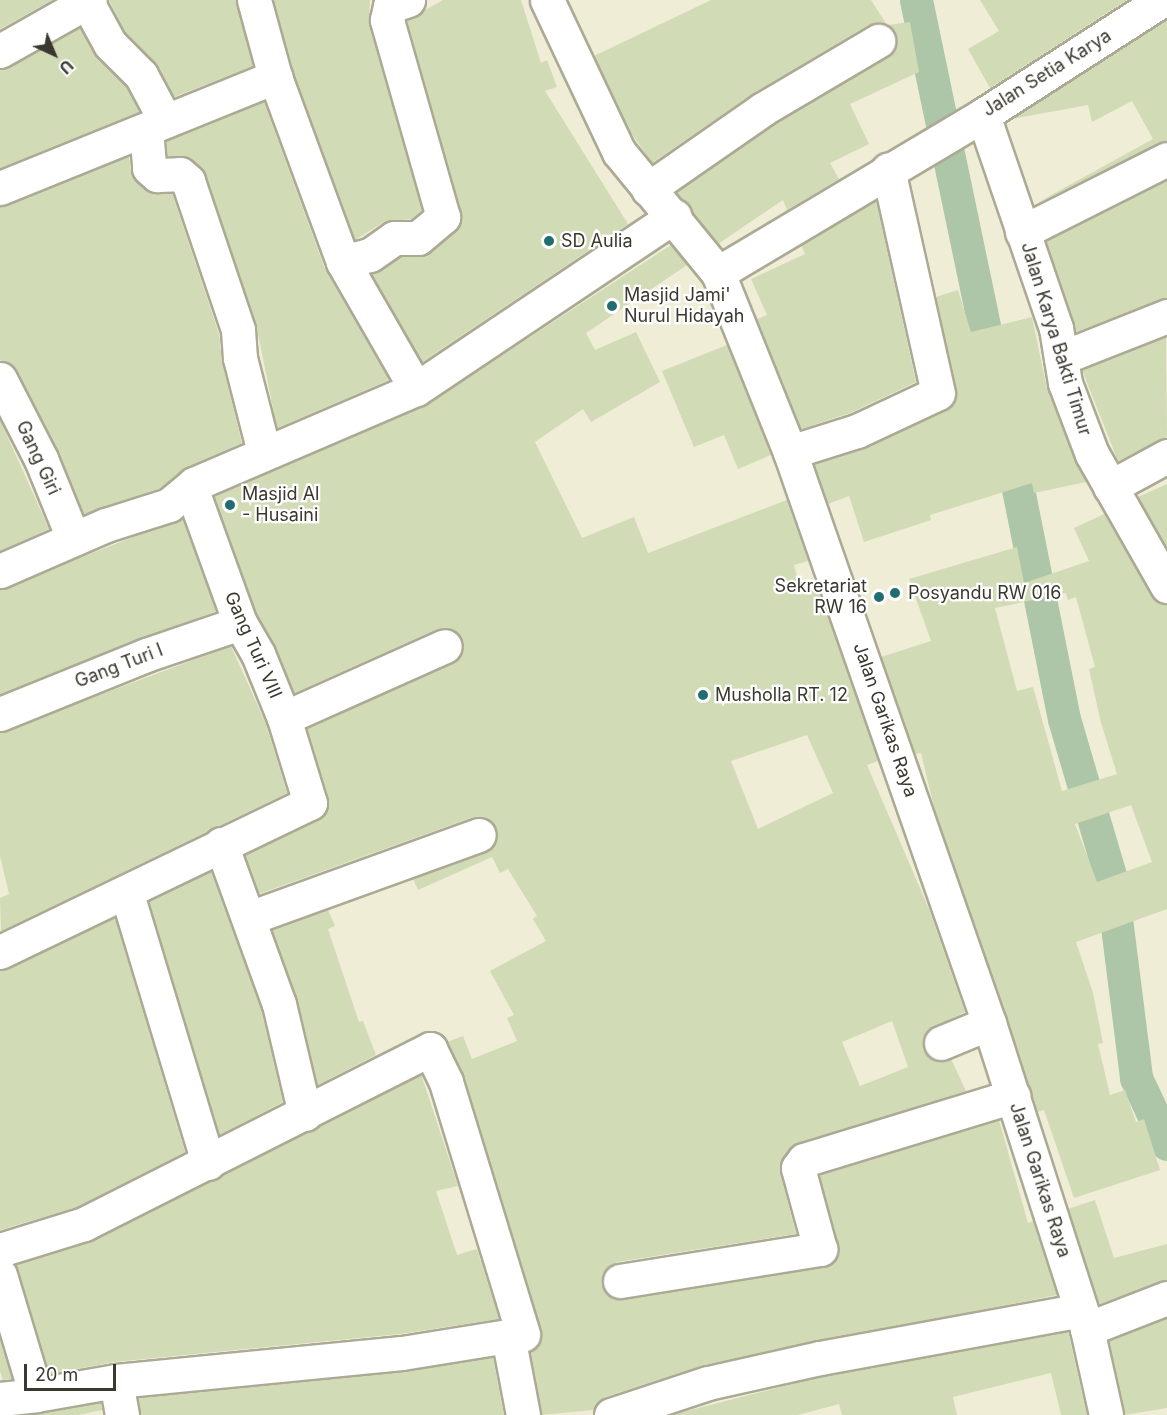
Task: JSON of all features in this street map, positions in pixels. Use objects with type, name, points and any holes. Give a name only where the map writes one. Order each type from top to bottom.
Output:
[{"type":"street","points":[[254,0],[275,77],[343,262],[416,389]]},
{"type":"street","points":[[343,262],[369,255],[394,238],[418,238],[443,217],[387,20],[390,6],[408,0]]},
{"type":"street","name":"Jalan Garikas Raya","points":[[547,0],[598,115],[648,189],[674,216],[718,273],[790,452],[823,558],[946,914],[989,1023],[1013,1096],[1084,1320],[1106,1415]]},
{"type":"street","name":"Jalan Setia Karya","points":[[718,273],[931,146],[1162,0]]},
{"type":"street","points":[[0,51],[89,1],[110,44],[141,75],[155,125],[149,168],[157,175],[180,174],[188,181],[238,330],[240,358],[264,452]]},
{"type":"street","points":[[648,189],[763,109],[878,41]]},
{"type":"street","points":[[0,188],[275,77]]},
{"type":"street","name":"Jalan Karya Bakti Timur","points":[[979,116],[1056,328],[1061,358],[1092,454],[1167,586]]},
{"type":"street","points":[[1022,232],[1167,159]]},
{"type":"street","points":[[790,452],[857,432],[938,393],[888,170]]},
{"type":"street","points":[[0,571],[73,538],[170,505],[191,488],[264,452],[416,389],[674,216]]},
{"type":"street","points":[[1061,358],[1167,315]]},
{"type":"street","name":"Gang Giri","points":[[0,379],[41,459],[73,538]]},
{"type":"street","points":[[1110,487],[1167,456]]},
{"type":"street","name":"Gang Turi VIII","points":[[191,488],[240,623],[284,718],[310,803],[222,844]]},
{"type":"street","name":"Gang Turi I","points":[[0,714],[146,655],[240,623]]},
{"type":"street","points":[[284,718],[445,646]]},
{"type":"street","points":[[252,917],[479,835]]},
{"type":"street","points":[[0,952],[127,894],[222,844],[252,917],[305,1114]]},
{"type":"street","points":[[127,894],[208,1163]]},
{"type":"street","points":[[941,1044],[989,1023]]},
{"type":"street","points":[[0,1250],[84,1224],[430,1049],[446,1082],[523,1334]]},
{"type":"street","points":[[620,1281],[820,1249],[798,1168],[804,1160],[1013,1096]]},
{"type":"street","points":[[0,1275],[36,1395]]},
{"type":"street","points":[[611,1415],[708,1383],[820,1358],[1084,1320],[1167,1298]]},
{"type":"street","points":[[0,1399],[116,1381],[402,1353],[507,1336],[523,1415]]},
{"type":"street","points":[[116,1381],[122,1415]]},
{"type":"building","points":[[0,0],[52,0],[0,29]]},
{"type":"building","points":[[109,0],[236,0],[253,66],[174,97],[154,62],[125,33]]},
{"type":"building","points":[[273,0],[370,0],[369,25],[422,210],[411,219],[384,222],[355,240],[293,71]]},
{"type":"building","points":[[443,0],[521,0],[541,63],[547,60],[557,87],[545,91],[628,224],[422,362],[372,274],[400,257],[430,252],[461,222],[407,20]]},
{"type":"building","points":[[711,0],[871,0],[887,25],[868,25],[752,94],[652,163],[629,130],[594,56]]},
{"type":"building","points":[[980,0],[1127,0],[990,88],[968,49],[999,31]]},
{"type":"building","points":[[1167,19],[1167,140],[1035,204],[1153,139],[1132,101],[1092,122],[1088,105],[1012,119]]},
{"type":"building","points":[[910,22],[919,72],[850,104],[869,144],[830,163],[839,179],[787,210],[783,200],[718,244],[676,192],[773,125],[888,57],[897,41],[888,25]]},
{"type":"building","points":[[80,27],[97,57],[126,86],[139,112],[0,168],[0,70]]},
{"type":"building","points":[[264,102],[325,269],[389,380],[277,428],[256,324],[206,175],[192,159],[167,156],[166,141]]},
{"type":"building","points":[[129,156],[131,170],[145,189],[172,193],[219,334],[222,362],[242,443],[187,467],[160,488],[84,514],[17,370],[0,360],[0,206]]},
{"type":"building","points":[[1167,180],[1167,298],[1076,332],[1046,241]]},
{"type":"building","points":[[876,201],[916,382],[850,413],[801,429],[757,319],[767,315],[751,279],[805,254],[801,245]]},
{"type":"building","points":[[671,245],[687,265],[586,333],[595,350],[636,332],[660,382],[591,422],[583,409],[535,442],[582,538],[634,517],[648,553],[787,500],[808,561],[794,565],[801,591],[818,588],[878,761],[867,765],[929,909],[965,1012],[927,1031],[924,1050],[938,1061],[951,1059],[966,1091],[790,1148],[780,1172],[796,1234],[617,1262],[603,1274],[602,1285],[613,1298],[623,1300],[824,1267],[838,1255],[838,1245],[819,1175],[999,1120],[1028,1223],[1033,1221],[1057,1295],[704,1365],[605,1397],[593,1410],[541,1415],[530,1351],[541,1339],[541,1329],[464,1077],[447,1042],[463,1036],[472,1059],[517,1041],[507,1018],[514,1015],[490,971],[546,941],[533,919],[537,916],[508,869],[500,873],[492,857],[418,890],[413,879],[486,852],[497,839],[496,828],[483,817],[473,817],[259,894],[245,855],[325,814],[328,798],[307,728],[453,663],[460,656],[462,639],[455,631],[437,629],[294,693],[257,615],[214,496],[426,405]],"holes":[[[807,735],[833,793],[758,829],[731,761]],[[892,1021],[908,1067],[860,1086],[842,1042]]]},
{"type":"building","points":[[958,290],[971,332],[1032,317],[1047,389],[1086,482],[1034,493],[1032,483],[930,515],[931,520],[864,542],[849,496],[828,504],[814,464],[865,448],[952,405],[956,389],[936,297]]},
{"type":"building","points":[[1166,337],[1167,437],[1118,461],[1082,370]]},
{"type":"building","points":[[727,345],[771,455],[738,469],[724,435],[694,447],[662,371]]},
{"type":"building","points":[[0,420],[49,529],[0,551]]},
{"type":"building","points":[[1167,484],[1167,548],[1138,497]]},
{"type":"building","points":[[1104,514],[1151,595],[1167,605],[1167,909],[1076,942],[1093,993],[1103,1043],[1098,1044],[1110,1095],[1125,1090],[1136,1122],[1144,1119],[1160,1170],[1074,1198],[1044,1110],[1037,1112],[935,811],[921,753],[915,754],[881,657],[931,641],[909,579],[1017,547],[1024,583],[1089,561],[1074,528]],"holes":[[[1066,593],[1068,600],[1076,597],[1095,667],[1089,669],[1101,723],[1117,774],[1062,791],[1033,687],[1017,691],[995,608]],[[1131,805],[1152,862],[1097,882],[1075,824]]]},
{"type":"building","points":[[182,518],[216,611],[0,694],[0,589]]},
{"type":"building","points":[[231,646],[266,724],[287,793],[1,931],[0,898],[9,894],[0,856],[0,732]]},
{"type":"building","points":[[211,871],[261,1009],[283,1102],[219,1135],[149,901]]},
{"type":"building","points":[[328,910],[335,926],[328,929],[359,1022],[363,1021],[376,1055],[317,1085],[297,1000],[272,930]]},
{"type":"building","points":[[115,918],[185,1152],[77,1207],[0,1230],[0,971]]},
{"type":"building","points":[[421,1074],[458,1186],[436,1191],[457,1255],[477,1249],[499,1319],[400,1334],[114,1362],[49,1374],[15,1265],[92,1241]]},
{"type":"building","points":[[1095,1200],[1114,1258],[1167,1244],[1167,1280],[1099,1304],[1068,1209]]},
{"type":"building","points":[[1167,1318],[1167,1408],[1124,1415],[1109,1341]]},
{"type":"building","points":[[1068,1331],[1087,1415],[1061,1415],[1051,1373],[953,1397],[957,1415],[842,1415],[839,1404],[798,1415],[671,1415],[824,1376]]},
{"type":"building","points":[[0,1340],[12,1379],[3,1380],[0,1371]]},
{"type":"building","points":[[493,1357],[504,1415],[140,1415],[138,1398],[404,1372]]},
{"type":"building","points":[[101,1403],[102,1410],[78,1415],[26,1415]]},
{"type":"waterway","points":[[916,0],[994,373]]},
{"type":"waterway","points":[[1009,444],[1064,719],[1111,879],[1136,1078],[1167,1144]]},
{"type":"place","name":"SD Aulia","points":[[549,241]]},
{"type":"place","name":"Masjid Jami' Nurul Hidayah","points":[[612,306]]},
{"type":"place","name":"Masjid Al - Husaini","points":[[230,505]]},
{"type":"place","name":"Posyandu RW 016","points":[[895,593]]},
{"type":"place","name":"Sekretariat RW 16","points":[[879,597]]},
{"type":"place","name":"Musholla RT. 12","points":[[703,695]]}]
